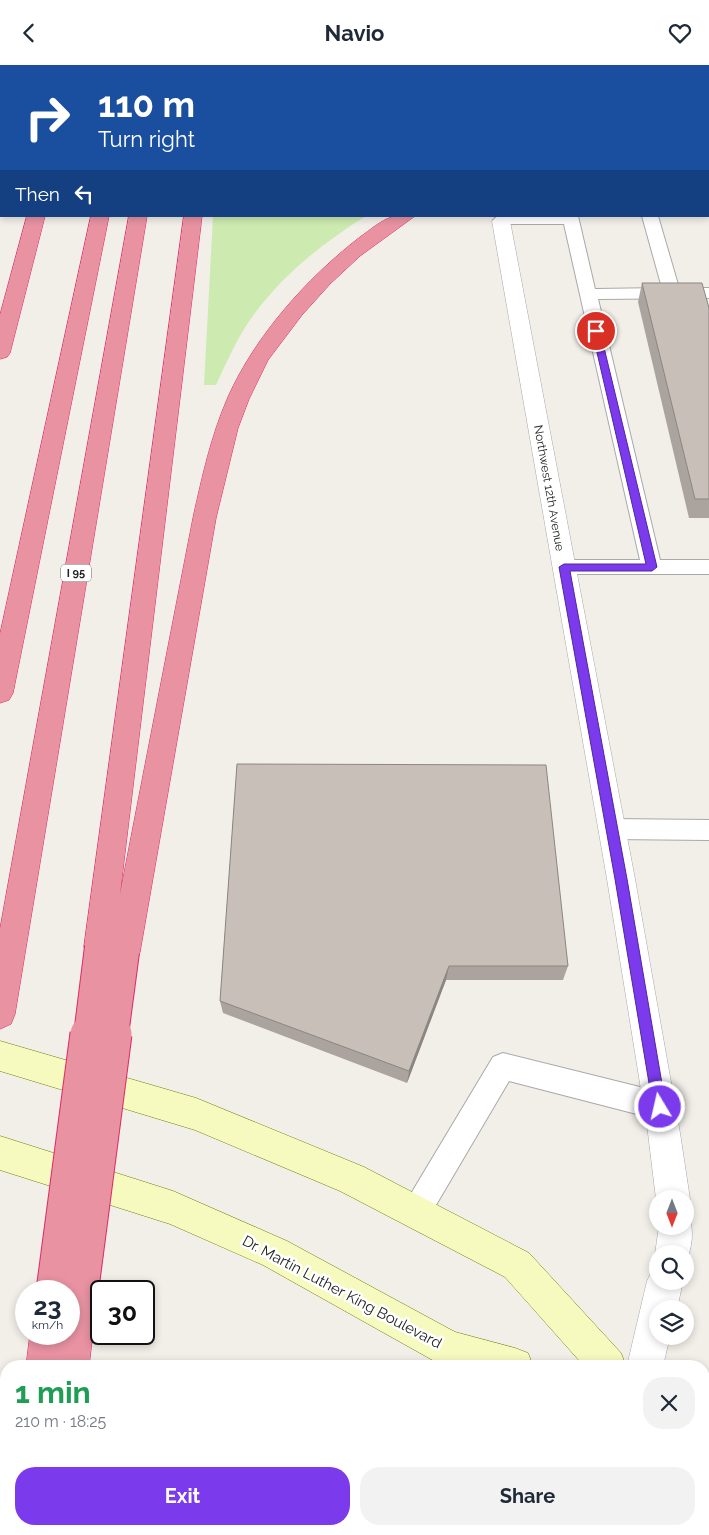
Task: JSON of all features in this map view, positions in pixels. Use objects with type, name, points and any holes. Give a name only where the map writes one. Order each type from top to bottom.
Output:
[{"type":"highway","points":[[0,353],[36,217]]},
{"type":"highway","points":[[0,693],[100,217]]},
{"type":"highway","name":"I 95","points":[[0,1014],[138,217]]},
{"type":"highway","points":[[50,1360],[64,1347],[112,949],[193,217]]},
{"type":"highway","points":[[56,1280],[112,949],[160,750],[210,493],[222,449],[238,401],[253,369],[270,343],[315,286],[348,256],[404,217]]},
{"type":"main road","points":[[0,1056],[196,1114],[352,1179],[517,1265],[603,1360]]},
{"type":"main road","name":"Dr. Martin Luther King Boulevard","points":[[0,1153],[173,1208],[275,1253],[450,1349],[492,1360]]},
{"type":"street","name":"Northwest 12th Avenue","points":[[500,221],[612,829],[660,1107],[672,1190]]},
{"type":"street","points":[[647,1360],[650,1345]]},
{"type":"lane","points":[[650,217],[672,293]]},
{"type":"lane","points":[[500,221],[570,218],[652,567]]},
{"type":"lane","points":[[588,294],[709,293]]},
{"type":"lane","points":[[564,567],[709,567]]},
{"type":"lane","points":[[612,829],[709,830]]},
{"type":"lane","points":[[416,1212],[503,1066],[660,1107]]},
{"type":"green space","points":[[213,217],[364,217],[302,262],[274,290],[245,328],[216,385],[204,385]]},
{"type":"building","points":[[642,283],[702,283],[709,308],[709,499],[695,499]]},
{"type":"building","points":[[237,764],[546,765],[568,966],[449,966],[409,1071],[220,1001]]},
{"type":"route","points":[[596,331],[652,567],[564,567],[621,879],[660,1107]]}]
